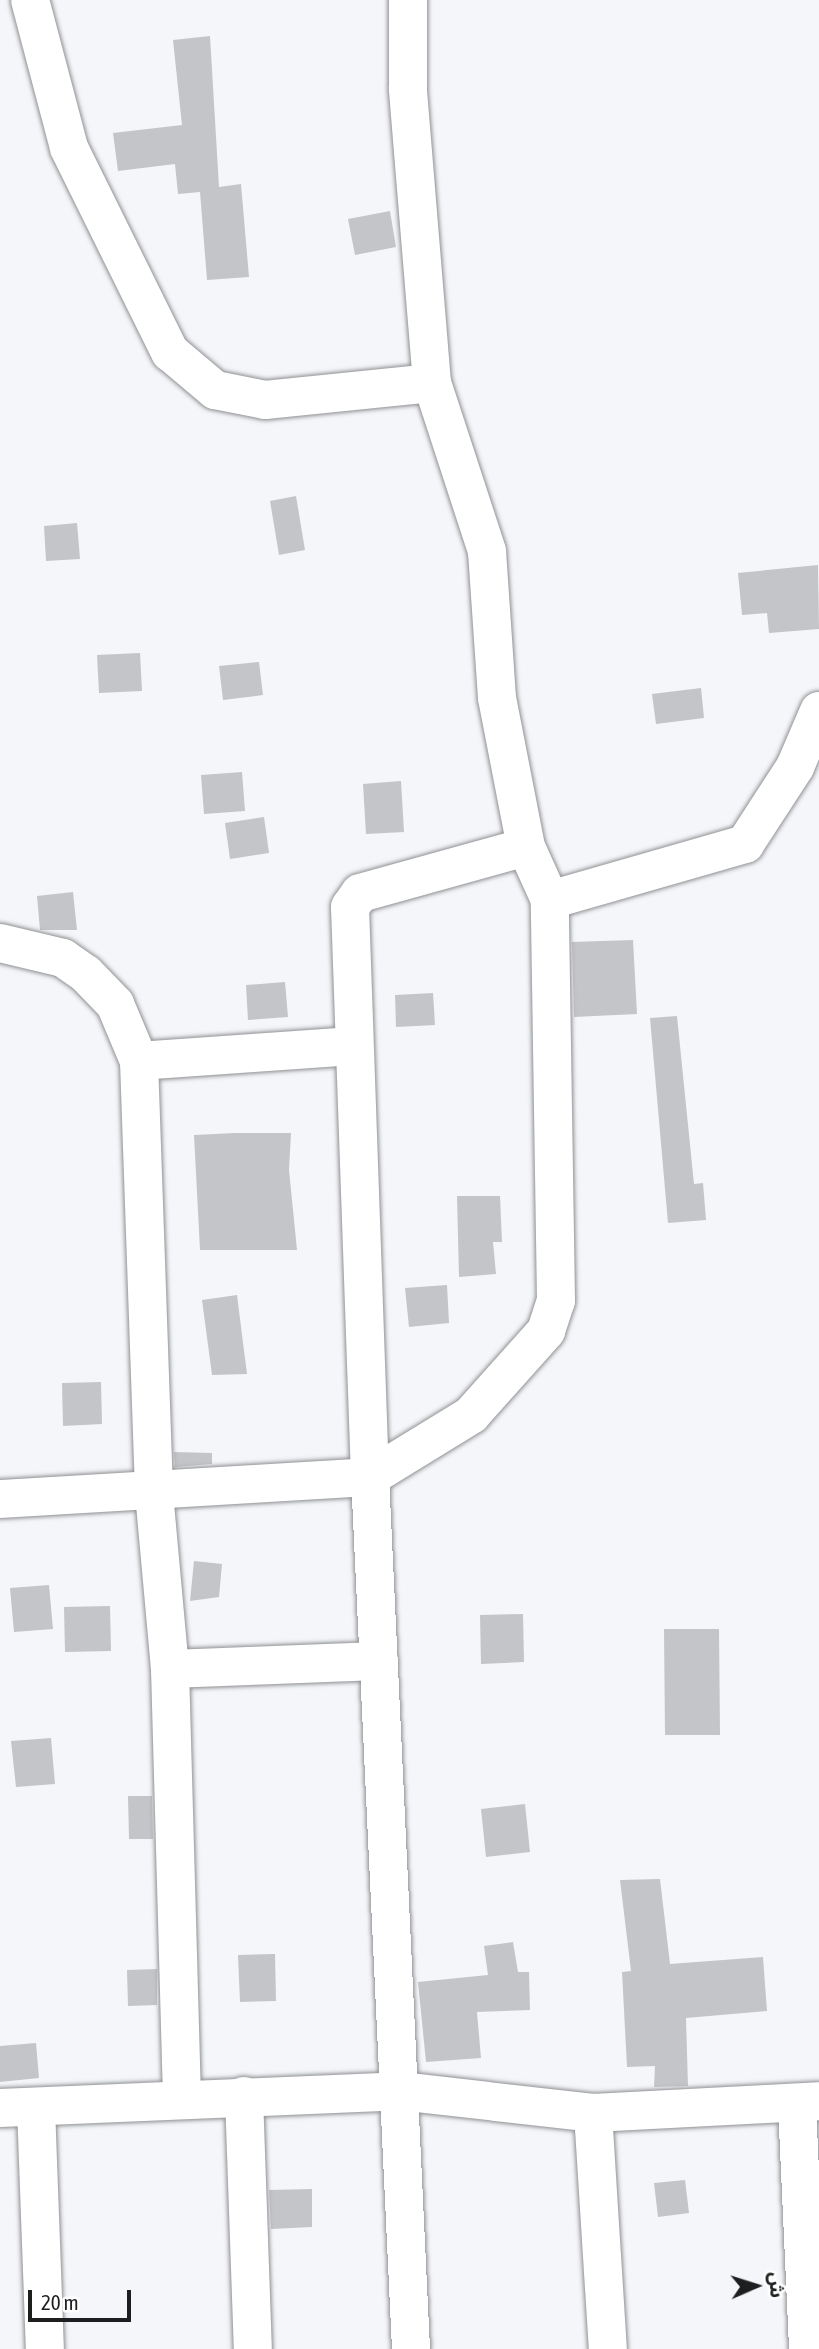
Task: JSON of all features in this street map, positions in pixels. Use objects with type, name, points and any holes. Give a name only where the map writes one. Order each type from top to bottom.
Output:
[{"type":"street","points":[[30,0],[69,148],[170,352],[215,390],[265,400],[432,383]]},
{"type":"street","points":[[0,1499],[154,1493],[370,1477],[471,1415],[546,1331],[556,1301],[550,900],[526,846],[497,698],[487,551],[432,383],[408,88],[408,0]]},
{"type":"street","points":[[550,900],[745,844],[795,767],[819,711]]},
{"type":"street","points":[[411,2349],[370,1477],[352,1046],[350,907],[355,898],[526,846]]},
{"type":"street","points":[[0,943],[63,958],[86,974],[115,1004],[139,1061],[154,1493],[170,1669],[182,2099]]},
{"type":"street","points":[[139,1061],[352,1046]]},
{"type":"street","points":[[170,1669],[379,1661]]},
{"type":"street","points":[[45,2349],[18,2108],[400,2091],[593,2113],[808,2103],[808,2349]]},
{"type":"street","points":[[244,2096],[253,2349]]},
{"type":"street","points":[[593,2113],[608,2349]]},
{"type":"building","points":[[210,36],[219,187],[241,184],[249,277],[207,280],[200,192],[178,194],[175,164],[118,171],[113,133],[182,125],[173,40]]},
{"type":"building","points":[[390,211],[396,247],[355,255],[348,219]]},
{"type":"building","points":[[296,496],[305,550],[279,555],[270,501]]},
{"type":"building","points":[[77,523],[80,559],[46,561],[44,526]]},
{"type":"building","points":[[818,565],[819,629],[769,633],[767,613],[742,615],[738,573]]},
{"type":"building","points":[[140,653],[142,691],[99,693],[97,655]]},
{"type":"building","points":[[259,662],[263,695],[223,700],[219,666]]},
{"type":"building","points":[[701,688],[704,718],[656,724],[652,694]]},
{"type":"building","points":[[242,772],[245,811],[204,814],[201,775]]},
{"type":"building","points":[[401,781],[404,832],[366,834],[363,784]]},
{"type":"building","points":[[264,817],[269,853],[230,859],[225,823]]},
{"type":"building","points":[[73,892],[77,930],[40,930],[37,896]]},
{"type":"building","points":[[633,940],[637,1014],[574,1017],[572,942]]},
{"type":"building","points":[[285,982],[288,1017],[248,1020],[246,985]]},
{"type":"building","points":[[433,993],[435,1025],[396,1027],[395,995]]},
{"type":"building","points":[[677,1016],[694,1184],[703,1183],[706,1220],[668,1223],[650,1018]]},
{"type":"building","points":[[291,1133],[289,1170],[297,1250],[200,1250],[194,1135]]},
{"type":"building","points":[[457,1196],[500,1196],[502,1242],[493,1242],[496,1274],[459,1277]]},
{"type":"building","points":[[447,1285],[449,1323],[409,1327],[405,1288]]},
{"type":"building","points":[[237,1295],[247,1374],[212,1375],[202,1300]]},
{"type":"building","points":[[101,1382],[102,1424],[63,1426],[62,1383]]},
{"type":"building","points":[[174,1452],[212,1453],[212,1464],[175,1467]]},
{"type":"building","points":[[194,1561],[222,1564],[219,1597],[190,1601]]},
{"type":"building","points":[[49,1585],[53,1629],[14,1632],[10,1588]]},
{"type":"building","points":[[110,1606],[111,1651],[65,1652],[64,1607]]},
{"type":"building","points":[[523,1614],[524,1662],[481,1664],[480,1615]]},
{"type":"building","points":[[664,1629],[719,1629],[720,1735],[665,1735]]},
{"type":"building","points":[[51,1738],[55,1784],[16,1787],[11,1741]]},
{"type":"building","points":[[128,1796],[152,1796],[153,1839],[129,1839]]},
{"type":"building","points":[[525,1804],[530,1852],[486,1857],[481,1809]]},
{"type":"building","points":[[660,1879],[670,1964],[763,1957],[767,2011],[686,2018],[688,2086],[654,2087],[655,2066],[627,2067],[622,1972],[631,1971],[620,1880]]},
{"type":"building","points":[[513,1942],[518,1972],[529,1972],[530,2010],[477,2012],[481,2058],[426,2062],[418,1982],[488,1975],[484,1946]]},
{"type":"building","points":[[275,1954],[276,2001],[240,2002],[238,1955]]},
{"type":"building","points":[[157,1969],[157,2005],[128,2006],[127,1970]]},
{"type":"building","points":[[36,2043],[39,2078],[0,2082],[0,2046]]},
{"type":"building","points":[[685,2180],[689,2213],[658,2217],[654,2183]]},
{"type":"building","points":[[312,2189],[312,2227],[271,2229],[269,2190]]}]
